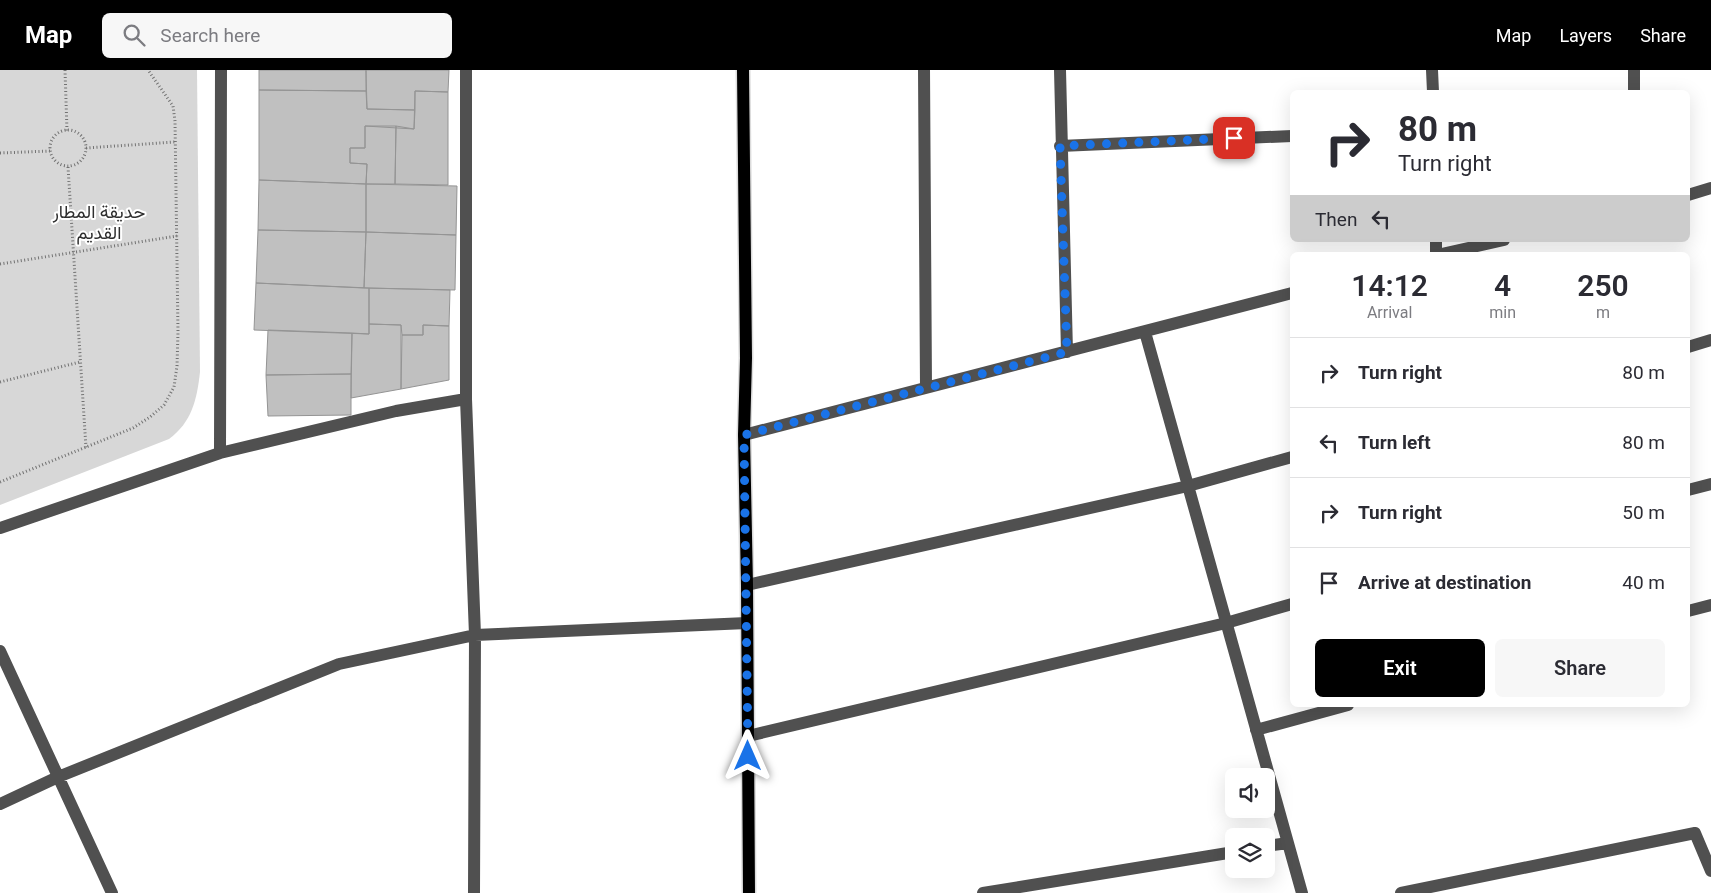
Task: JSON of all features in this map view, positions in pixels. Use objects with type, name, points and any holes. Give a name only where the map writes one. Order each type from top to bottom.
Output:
[{"type":"main road","points":[[743,70],[746,358],[744,435],[749,893]]},
{"type":"street","points":[[220,453],[221,70]]},
{"type":"street","points":[[466,70],[466,398],[475,635],[474,893]]},
{"type":"street","points":[[924,70],[926,387]]},
{"type":"street","points":[[1060,70],[1060,146],[1067,352]]},
{"type":"street","points":[[1432,70],[1433,90]]},
{"type":"street","points":[[1634,70],[1634,90]]},
{"type":"street","points":[[1060,146],[1290,136]]},
{"type":"street","points":[[1690,194],[1711,188]]},
{"type":"street","points":[[1450,252],[1495,242]]},
{"type":"street","points":[[744,435],[1290,294]]},
{"type":"street","points":[[1145,332],[1302,893]]},
{"type":"street","points":[[1690,346],[1711,340]]},
{"type":"street","points":[[0,528],[220,453],[387,413],[466,398]]},
{"type":"street","points":[[747,585],[1188,486],[1290,458]]},
{"type":"street","points":[[1690,489],[1711,484]]},
{"type":"street","points":[[1690,610],[1711,604]]},
{"type":"street","points":[[748,736],[1226,623],[1290,605]]},
{"type":"street","points":[[0,804],[58,777],[339,664],[475,635],[747,623]]},
{"type":"street","points":[[0,651],[112,893]]},
{"type":"street","points":[[1256,730],[1341,707]]},
{"type":"street","points":[[1401,893],[1695,833],[1711,871]]},
{"type":"street","points":[[1275,845],[1288,843]]},
{"type":"street","points":[[983,893],[1225,853]]},
{"type":"path","points":[[65,70],[67,130]]},
{"type":"path","points":[[0,482],[133,428],[150,417],[164,404],[174,387],[178,332],[176,142],[173,106],[148,70]]},
{"type":"path","points":[[67,130],[81,135],[86,148],[84,158],[80,163],[68,167],[57,163],[50,151],[54,136],[67,130]]},
{"type":"path","points":[[86,148],[176,142]]},
{"type":"path","points":[[0,154],[50,151]]},
{"type":"path","points":[[68,167],[86,448]]},
{"type":"path","points":[[0,264],[177,236]]},
{"type":"path","points":[[0,382],[80,362]]},
{"type":"green space","name":"حديقة المطار القديم","points":[[0,70],[197,70],[200,372],[192,409],[183,425],[169,439],[0,505]]},
{"type":"building","points":[[259,70],[366,70],[366,91],[259,90]]},
{"type":"building","points":[[366,70],[449,70],[448,92],[415,91],[415,110],[367,109]]},
{"type":"building","points":[[259,90],[366,91],[367,109],[415,110],[414,129],[365,126],[365,148],[350,148],[350,163],[367,164],[366,184],[259,180]]},
{"type":"building","points":[[415,91],[448,92],[448,185],[395,184],[396,126],[414,129]]},
{"type":"building","points":[[365,126],[396,126],[395,184],[366,184],[367,164],[350,163],[350,148],[365,148]]},
{"type":"building","points":[[259,180],[366,184],[366,232],[258,230]]},
{"type":"building","points":[[366,184],[457,186],[456,235],[366,232]]},
{"type":"building","points":[[258,230],[366,232],[364,288],[256,283]]},
{"type":"building","points":[[366,232],[456,235],[455,290],[364,288]]},
{"type":"building","points":[[256,283],[369,288],[369,334],[254,330]]},
{"type":"building","points":[[369,288],[450,290],[449,326],[423,325],[423,335],[402,335],[401,325],[369,324]]},
{"type":"building","points":[[369,324],[401,325],[401,389],[351,398],[352,333],[369,334]]},
{"type":"building","points":[[423,325],[449,326],[449,380],[401,389],[402,335],[423,335]]},
{"type":"building","points":[[268,330],[352,333],[351,374],[266,375]]},
{"type":"building","points":[[351,374],[351,415],[268,416],[266,375]]},
{"type":"route","points":[[748,756],[744,435],[1067,352],[1060,146],[1234,138]]}]
